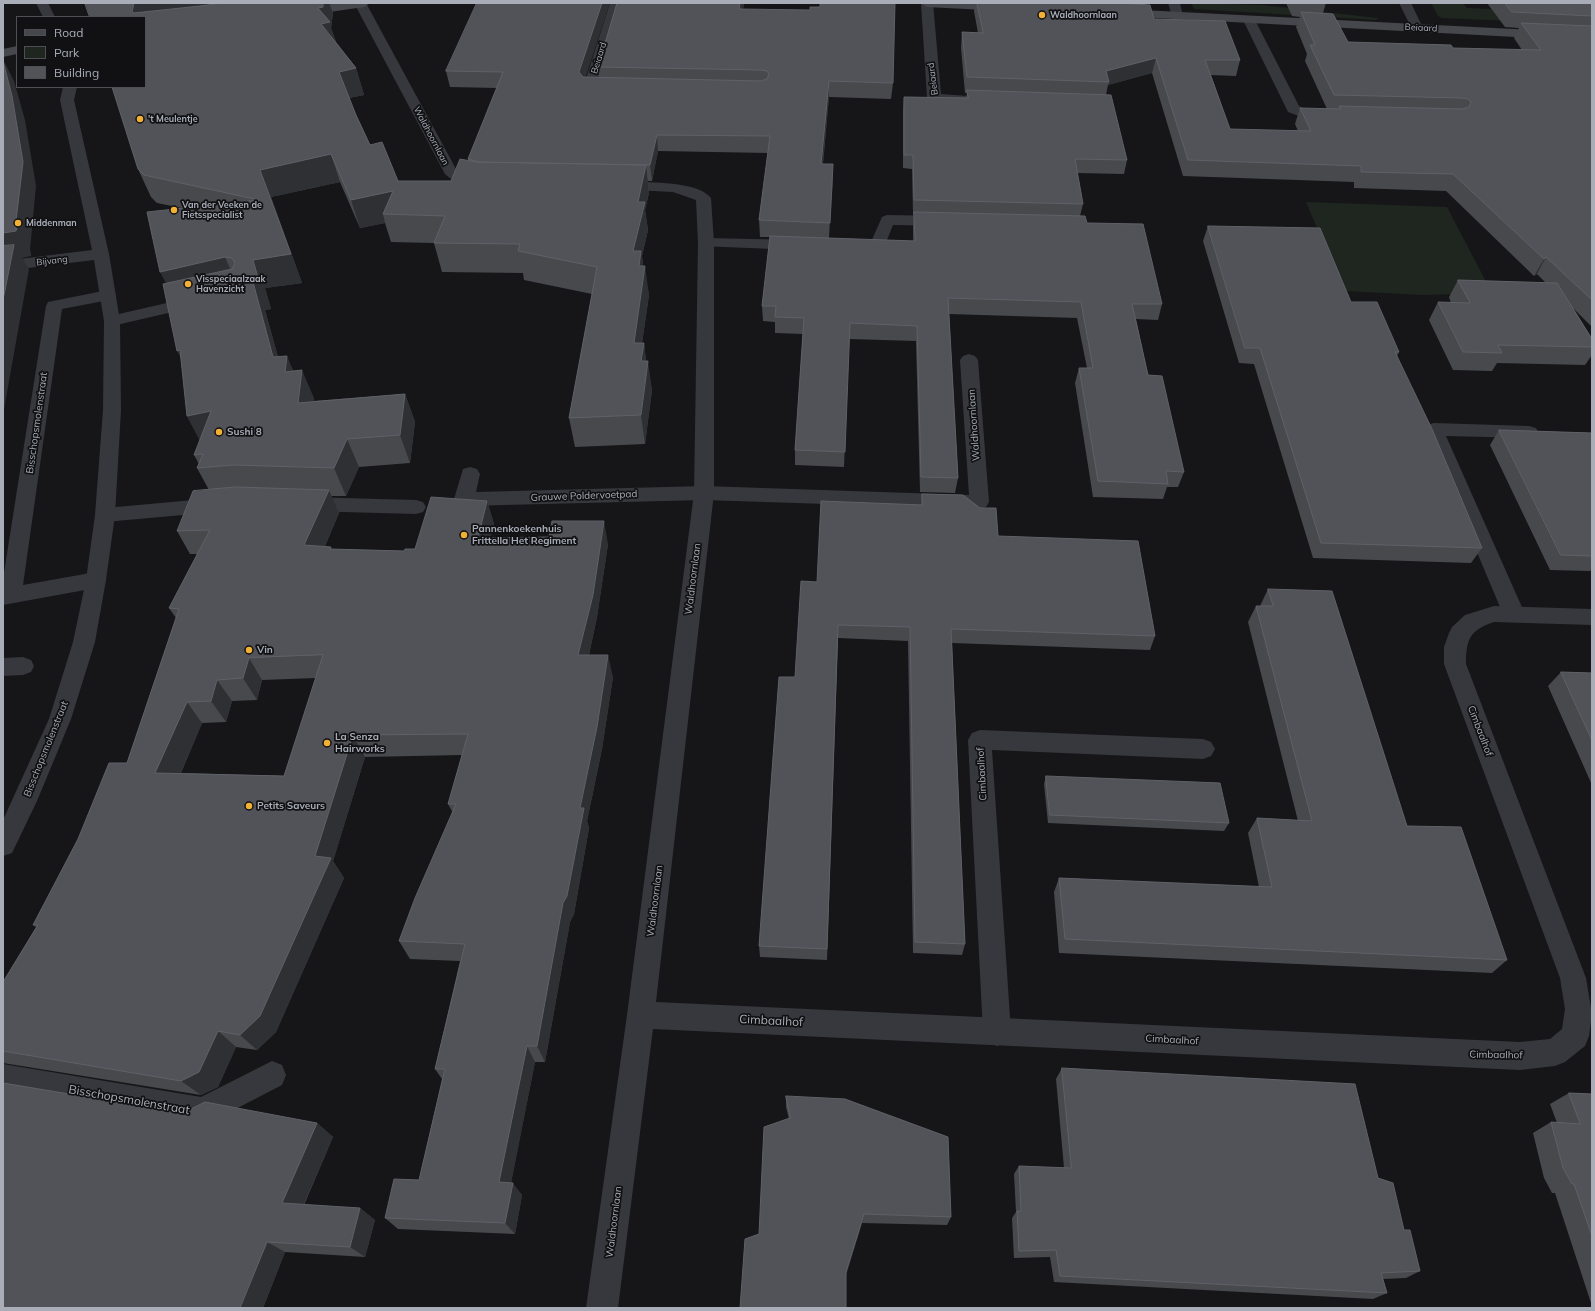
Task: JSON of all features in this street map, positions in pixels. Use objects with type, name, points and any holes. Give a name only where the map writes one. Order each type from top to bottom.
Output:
[{"type":"street","name":"Waldhoornlaan","points":[[360,3],[450,171],[454,175],[469,182],[497,184]]},
{"type":"street","points":[[293,13],[364,3]]},
{"type":"street","name":"Beiaard","points":[[616,3],[590,88],[621,89]]},
{"type":"street","name":"Beiaard","points":[[972,99],[934,98],[927,3],[1013,8]]},
{"type":"street","points":[[1174,3],[1177,16]]},
{"type":"street","points":[[1405,3],[1417,28]]},
{"type":"street","name":"Beiaard","points":[[1107,12],[1592,37]]},
{"type":"street","points":[[1249,20],[1293,109],[1310,116],[1340,116]]},
{"type":"street","points":[[3,53],[16,56]]},
{"type":"street","name":"Bisschopsmolenstraat","points":[[3,845],[25,801],[60,719],[84,642],[96,580],[105,515],[112,410],[112,321],[101,254],[64,92]]},
{"type":"street","name":"Waldhoornlaan","points":[[597,186],[680,188],[692,192],[702,198],[706,243],[704,493],[641,1015],[602,1308]]},
{"type":"street","points":[[838,246],[877,247],[887,220],[958,222]]},
{"type":"street","points":[[706,243],[814,245]]},
{"type":"street","name":"Bijvang","points":[[3,266],[101,254]]},
{"type":"street","name":"Bisschopsmolenstraat","points":[[96,580],[7,596],[54,306],[108,294]]},
{"type":"street","points":[[112,321],[210,298]]},
{"type":"street","name":"Waldhoornlaan","points":[[704,493],[979,502],[970,360]]},
{"type":"street","points":[[1514,614],[1434,430],[1544,432]]},
{"type":"street","name":"Grauwe Poldervoetpad","points":[[470,474],[464,500],[704,493]]},
{"type":"street","points":[[105,515],[234,504]]},
{"type":"street","points":[[288,504],[416,507]]},
{"type":"street","name":"Cimbaalhof","points":[[641,1015],[1520,1056],[1555,1052],[1575,1036],[1580,1009],[1573,978],[1455,664],[1455,648],[1460,633],[1473,621],[1494,614],[1592,617]]},
{"type":"street","name":"Cimbaalhof","points":[[997,1032],[980,740],[1203,750]]},
{"type":"street","name":"Bisschopsmolenstraat","points":[[3,1078],[203,1112],[272,1075]]},
{"type":"green space","points":[[1191,3],[1262,5],[1378,18],[1376,20],[1194,9]]},
{"type":"green space","points":[[1431,3],[1463,3],[1467,8],[1592,13],[1559,23],[1442,18],[1438,16]]},
{"type":"green space","points":[[1306,202],[1447,207],[1492,293],[1424,295],[1344,291]]},
{"type":"building","points":[[85,3],[134,3],[132,12],[134,13],[223,3],[323,3],[323,7],[318,8],[330,22],[321,24],[356,68],[339,72],[356,115],[370,145],[382,142],[398,181],[451,181],[460,159],[476,162],[646,165],[638,202],[645,202],[633,251],[641,251],[639,266],[645,266],[634,343],[644,343],[641,361],[648,361],[641,415],[569,418],[597,267],[518,251],[520,244],[434,243],[445,216],[383,214],[393,191],[351,200],[331,154],[260,170],[291,254],[253,260],[259,281],[253,282],[273,357],[287,356],[285,372],[302,370],[298,403],[405,394],[400,435],[347,439],[334,468],[233,465],[197,468],[203,454],[194,455],[211,411],[187,416],[180,350],[177,351],[163,284],[232,269],[235,263],[232,258],[225,257],[160,272],[147,212],[259,200],[144,175],[138,169],[112,88],[146,88],[146,16],[90,16]]},
{"type":"building","points":[[477,3],[602,3],[579,72],[583,77],[761,81],[767,79],[769,74],[767,71],[598,67],[617,3],[740,3],[739,9],[810,10],[810,7],[820,7],[820,3],[895,3],[893,83],[829,81],[821,164],[833,164],[830,223],[759,220],[770,136],[657,135],[650,165],[478,162],[468,159],[503,72],[446,71]]},
{"type":"building","points":[[977,3],[1118,3],[1150,5],[1154,19],[1225,21],[1240,60],[1205,60],[1230,129],[1311,131],[1300,108],[1341,109],[1339,106],[1462,109],[1469,107],[1471,102],[1468,99],[1462,98],[1334,95],[1310,45],[1315,45],[1301,12],[1333,14],[1348,42],[1451,45],[1453,48],[1541,50],[1521,23],[1592,26],[1592,300],[1546,257],[1544,259],[1453,174],[1361,172],[1361,166],[1188,160],[1156,58],[1106,71],[1109,82],[967,77],[962,32],[983,33]]},
{"type":"building","points":[[1505,3],[1592,3],[1592,16],[1512,12]]},
{"type":"building","points":[[3,61],[12,96],[23,162],[15,229],[17,228],[16,231],[3,233]]},
{"type":"building","points":[[967,90],[1111,95],[1127,160],[1075,159],[1083,204],[914,200],[913,155],[904,155],[904,97],[968,98]]},
{"type":"building","points":[[914,212],[1085,216],[1087,223],[1143,224],[1162,304],[1132,304],[1148,375],[1162,376],[1184,472],[1166,471],[1168,484],[1098,481],[1079,368],[1093,368],[1081,302],[948,298],[958,478],[921,477],[917,326],[850,323],[845,452],[795,450],[804,318],[775,317],[776,306],[762,306],[770,236],[915,241]]},
{"type":"building","points":[[1208,226],[1320,228],[1351,302],[1377,302],[1399,352],[1395,352],[1432,429],[1482,548],[1321,543],[1260,348],[1245,348]]},
{"type":"building","points":[[14,245],[3,300],[3,246]]},
{"type":"building","points":[[1458,280],[1557,283],[1592,339],[1592,347],[1498,345],[1502,353],[1463,352],[1438,302],[1470,303]]},
{"type":"building","points":[[1499,430],[1592,433],[1592,556],[1561,555]]},
{"type":"building","points":[[236,487],[329,490],[304,545],[331,547],[330,549],[404,551],[405,549],[415,549],[431,497],[487,501],[478,538],[549,537],[552,521],[604,521],[593,595],[578,655],[608,655],[597,727],[580,808],[584,808],[567,896],[563,903],[537,1046],[527,1046],[499,1182],[513,1183],[505,1223],[385,1218],[394,1179],[419,1180],[445,1069],[435,1069],[465,944],[399,941],[415,898],[456,804],[448,804],[468,734],[353,735],[315,856],[331,858],[260,1016],[240,1035],[218,1031],[199,1072],[181,1081],[3,1051],[3,982],[38,925],[33,925],[78,839],[109,763],[127,763],[179,609],[169,608],[210,530],[177,531],[193,491]],"holes":[[[323,655],[284,776],[155,773],[187,702],[211,701],[217,680],[243,678],[249,658]]]},
{"type":"building","points":[[922,494],[963,495],[980,508],[996,508],[998,536],[1138,541],[1155,636],[951,629],[965,944],[915,942],[910,627],[838,625],[827,949],[759,946],[779,677],[795,677],[801,581],[817,582],[821,501],[922,505]]},
{"type":"building","points":[[1268,589],[1332,591],[1407,826],[1461,827],[1507,960],[1065,939],[1059,878],[1272,887],[1257,818],[1312,821],[1256,606],[1273,606]]},
{"type":"building","points":[[1561,672],[1592,673],[1592,740]]},
{"type":"building","points":[[1046,776],[1220,783],[1229,823],[1050,815]]},
{"type":"building","points":[[1062,1068],[1355,1084],[1378,1178],[1393,1183],[1404,1230],[1410,1230],[1420,1271],[1381,1273],[1387,1293],[1060,1276],[1056,1250],[1019,1251],[1017,1211],[1021,1211],[1019,1166],[1071,1168]]},
{"type":"building","points":[[3,1083],[183,1113],[205,1102],[317,1123],[282,1203],[360,1208],[350,1247],[267,1242],[240,1308],[3,1308]]},
{"type":"building","points":[[1569,1093],[1592,1094],[1592,1236],[1574,1184],[1572,1184],[1563,1168],[1551,1122],[1580,1124]]},
{"type":"building","points":[[786,1096],[845,1099],[948,1137],[951,1217],[864,1214],[846,1272],[846,1308],[740,1308],[745,1239],[759,1234],[764,1127],[790,1118]]},
{"type":"place","name":"Waldhoornlaan","points":[[1042,15]]},
{"type":"place","name":"'t Meulentje","points":[[140,119]]},
{"type":"place","name":"Van der Veeken de Fietsspecialist","points":[[174,210]]},
{"type":"place","name":"Middenman","points":[[18,223]]},
{"type":"place","name":"Visspeciaalzaak Havenzicht","points":[[188,284]]},
{"type":"place","name":"Sushi 8","points":[[219,432]]},
{"type":"place","name":"Pannenkoekenhuis Frittella Het Regiment","points":[[464,535]]},
{"type":"place","name":"Vin","points":[[249,650]]},
{"type":"place","name":"La Senza Hairworks","points":[[327,743]]},
{"type":"place","name":"Petits Saveurs","points":[[249,806]]}]
